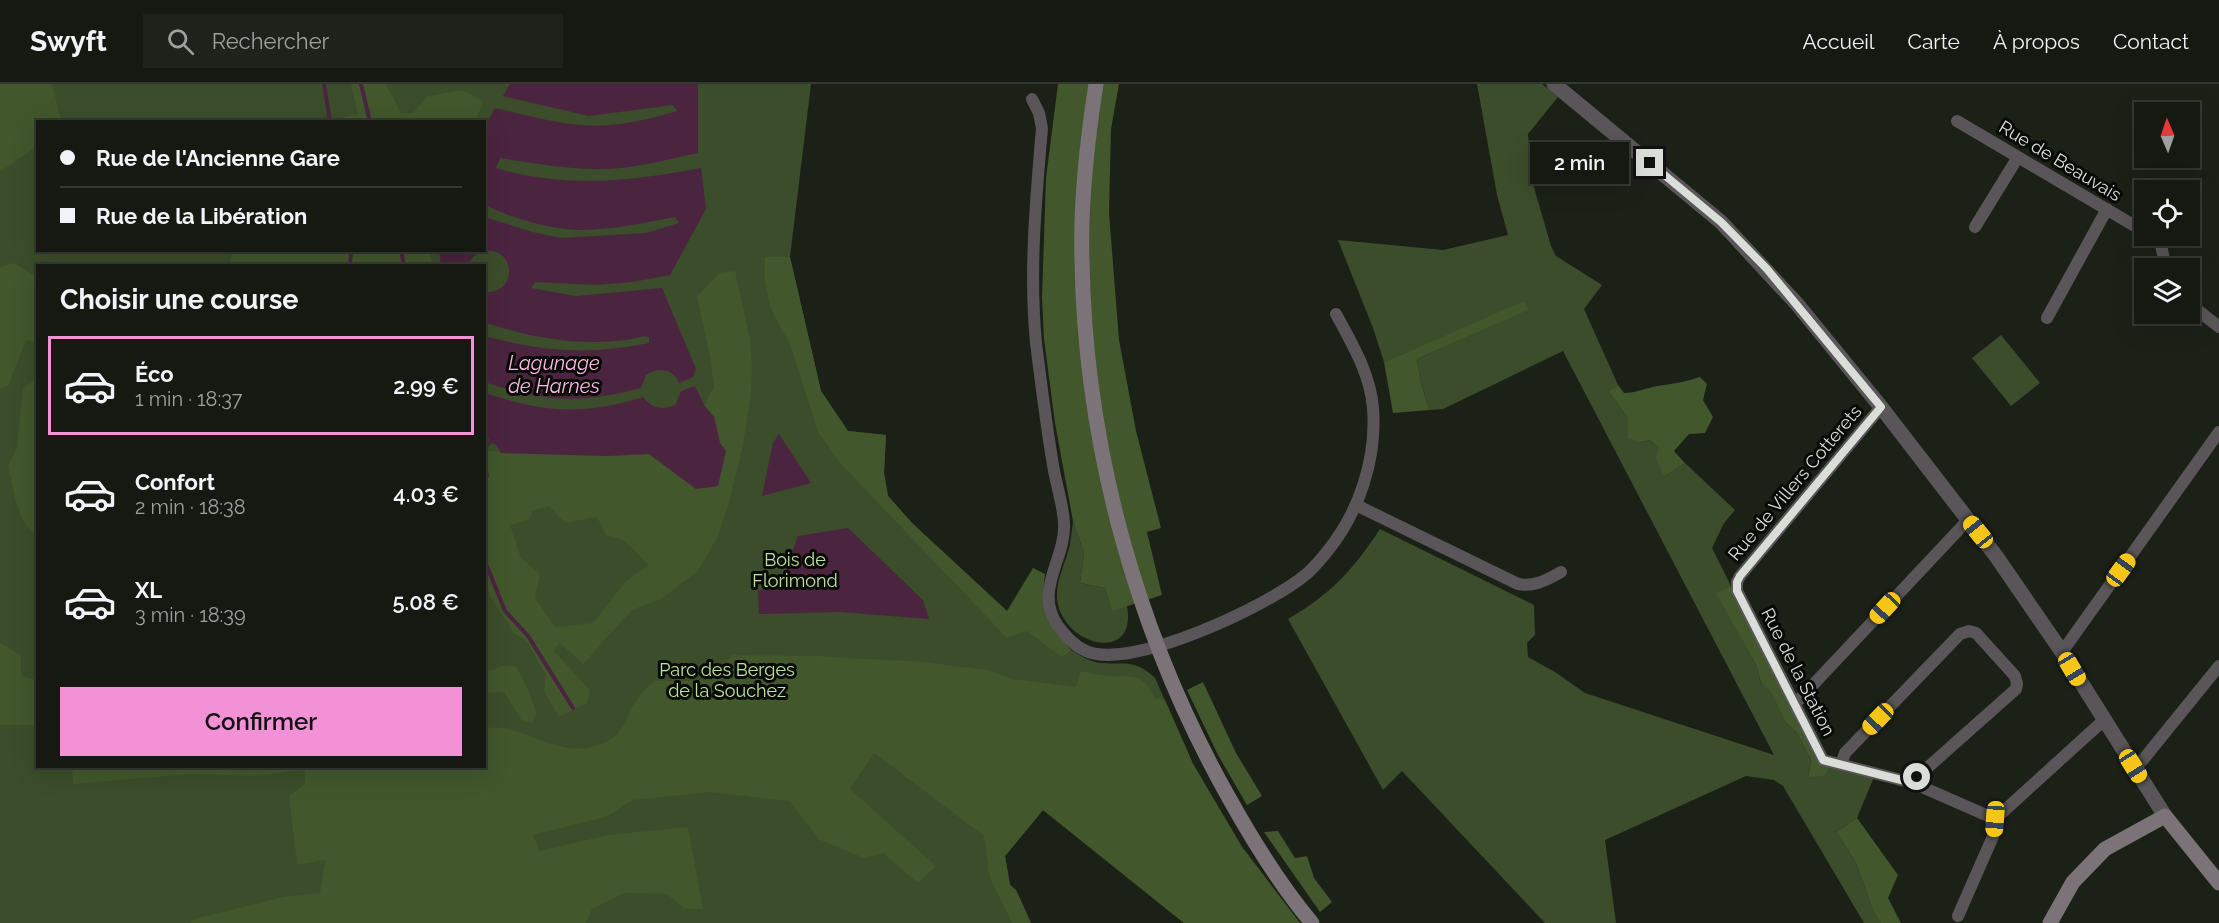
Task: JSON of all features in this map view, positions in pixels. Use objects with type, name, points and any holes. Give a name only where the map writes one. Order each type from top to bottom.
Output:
[{"type":"main road","points":[[1096,84],[1088,135],[1083,197],[1082,260],[1091,382],[1113,503],[1139,594],[1176,693],[1219,781],[1268,863],[1312,923]]},
{"type":"main road","points":[[2050,923],[2073,882],[2105,849],[2164,816],[2219,883]]},
{"type":"street","points":[[1554,84],[1721,222],[1767,269],[1811,321],[1968,520],[2062,652],[2164,816]]},
{"type":"street","points":[[1032,99],[1039,113],[1042,128],[1034,237],[1036,340],[1048,435],[1064,524],[1061,549],[1050,576],[1050,608],[1057,624],[1072,643],[1087,652],[1098,654],[1133,652],[1204,631],[1266,600],[1305,576],[1327,552],[1345,528],[1356,505],[1368,468],[1372,437],[1373,407],[1365,369],[1336,314]]},
{"type":"street","name":"Rue de Beauvais","points":[[1957,121],[2134,225]]},
{"type":"street","points":[[1974,227],[2018,157]]},
{"type":"street","points":[[2047,318],[2107,209]]},
{"type":"street","points":[[2200,312],[2219,327]]},
{"type":"street","name":"Rue de Villers Cotterets","points":[[1737,582],[1881,407]]},
{"type":"street","points":[[2062,652],[2219,432]]},
{"type":"street","points":[[1356,505],[1518,584],[1527,586],[1540,583],[1561,572]]},
{"type":"street","points":[[1795,704],[1968,520]]},
{"type":"street","name":"Rue de la Station","points":[[1737,582],[1737,591],[1823,760],[1913,783],[1995,819]]},
{"type":"street","points":[[1841,765],[1845,753],[1960,634],[1976,633],[2015,676],[2016,689],[1913,783]]},
{"type":"street","points":[[2133,766],[2142,761],[2219,666]]},
{"type":"street","points":[[1958,916],[1994,834],[1995,819],[2104,720]]},
{"type":"green space","name":"Parc des Berges de la Souchez","points":[[0,84],[811,84],[790,257],[821,391],[848,431],[886,435],[884,473],[888,496],[912,523],[1007,611],[1063,658],[1071,650],[1098,662],[1136,665],[1155,678],[1193,764],[1242,847],[1300,923],[1184,923],[1043,810],[1005,856],[1010,885],[1016,890],[1031,923],[0,923]]},
{"type":"green space","points":[[0,84],[52,84],[61,120],[36,120],[36,147],[0,172]]},
{"type":"green space","points":[[351,84],[386,84],[401,113],[413,113],[428,96],[463,90],[484,102],[475,120],[334,120],[358,114]]},
{"type":"green space","points":[[1058,84],[1119,84],[1111,129],[1109,213],[1119,340],[1136,431],[1161,528],[1147,532],[1162,595],[1112,611],[1105,588],[1080,583],[1084,553],[1073,521],[1055,423],[1044,339],[1042,297],[1046,178]]},
{"type":"green space","points":[[1477,84],[1542,84],[1558,97],[1528,134],[1533,184],[1551,246],[1556,256],[1602,285],[1584,309],[1618,385],[1608,391],[1628,418],[1640,442],[1650,440],[1659,448],[1664,477],[1685,463],[1735,510],[1724,523],[1712,548],[1731,586],[1717,593],[1756,665],[1761,683],[1771,691],[1786,723],[1797,733],[1811,760],[1808,776],[1830,766],[1874,777],[1857,818],[1836,832],[1856,863],[1874,913],[1881,923],[1864,923],[1783,786],[1774,780],[1746,776],[1605,840],[1616,923],[1545,923],[1402,771],[1383,790],[1288,619],[1317,600],[1340,580],[1380,529],[1534,605],[1535,635],[1527,643],[1528,657],[1585,693],[1774,755],[1563,351],[1443,409],[1429,410],[1417,359],[1527,310],[1524,302],[1384,362],[1338,240],[1443,250],[1508,235],[1497,195]]},
{"type":"green space","points":[[232,252],[430,252],[432,264],[230,264]]},
{"type":"green space","points":[[765,257],[790,257],[821,391],[848,431],[886,435],[884,473],[888,496],[912,523],[1007,611],[1033,568],[1045,574],[1045,607],[1051,623],[1071,650],[1063,658],[1027,631],[1007,638],[840,463],[818,432],[790,344],[770,308],[765,281]]},
{"type":"green space","points":[[14,263],[36,276],[36,342],[26,340],[8,386],[0,388],[0,267]]},
{"type":"green space","points":[[735,271],[750,340],[751,395],[743,445],[718,536],[698,571],[661,599],[632,610],[583,664],[560,643],[553,650],[590,690],[587,703],[559,717],[544,691],[546,675],[527,642],[514,633],[490,596],[486,586],[486,451],[607,456],[649,454],[696,488],[726,451],[720,443],[714,417],[704,405],[714,387],[697,297],[719,273]],"holes":[[[549,506],[565,523],[597,517],[606,535],[622,539],[649,565],[626,581],[593,623],[555,627],[535,598],[540,574],[521,558],[510,525],[529,520],[532,511]]]},
{"type":"green space","points":[[1524,301],[1528,310],[1417,359],[1429,410],[1393,413],[1384,362]]},
{"type":"green space","points":[[2001,335],[2040,383],[2011,406],[1972,358]]},
{"type":"green space","points":[[1700,377],[1707,384],[1703,400],[1713,417],[1705,433],[1689,434],[1674,451],[1685,463],[1664,477],[1656,458],[1659,448],[1650,440],[1640,442],[1628,438],[1628,418],[1608,391],[1618,385],[1624,393],[1633,392]]},
{"type":"green space","points":[[36,379],[36,533],[24,522],[20,513],[8,466],[17,448],[23,389]]},
{"type":"green space","points":[[1073,521],[1084,553],[1080,583],[1105,588],[1112,610],[1127,606],[1127,625],[1121,636],[1111,642],[1098,642],[1084,637],[1071,628],[1062,615],[1057,591],[1070,544]]},
{"type":"green space","points":[[1731,586],[1818,762],[1830,766],[1824,776],[1808,777],[1811,760],[1797,733],[1786,723],[1771,692],[1761,683],[1756,665],[1716,593]]},
{"type":"green space","points":[[0,643],[21,655],[21,676],[36,680],[36,725],[0,725]]},
{"type":"green space","points":[[732,655],[817,656],[923,662],[988,670],[1012,679],[1076,687],[1081,671],[1104,676],[1138,678],[1147,685],[1155,698],[1165,700],[1193,764],[1242,847],[1300,923],[1184,923],[1043,810],[1005,856],[1010,885],[1016,890],[1031,923],[1012,923],[990,878],[984,836],[874,753],[850,789],[936,866],[918,883],[883,853],[864,858],[820,840],[789,801],[710,792],[633,800],[606,817],[533,835],[540,851],[608,835],[688,827],[703,909],[685,909],[667,894],[624,893],[592,909],[586,923],[189,923],[194,919],[283,897],[320,893],[325,860],[297,865],[289,796],[305,784],[305,770],[253,776],[190,774],[73,784],[72,768],[486,768],[486,728],[512,730],[565,747],[578,749],[592,747],[608,741],[617,734],[635,702],[654,681],[713,680]]},
{"type":"green space","points":[[503,666],[515,666],[524,680],[537,714],[532,723],[522,721],[504,692],[486,693],[486,673]]},
{"type":"green space","points":[[1203,682],[1236,753],[1262,796],[1247,805],[1218,755],[1187,690]]},
{"type":"green space","points":[[1857,818],[1898,875],[1888,898],[1901,923],[1881,923],[1874,913],[1856,863],[1836,832]]},
{"type":"green space","points":[[1278,831],[1295,858],[1307,856],[1314,878],[1332,902],[1320,912],[1264,832]]},
{"type":"water","name":"Lagunage de Harnes","points":[[510,84],[698,84],[698,153],[645,164],[605,169],[557,166],[500,158],[496,168],[548,179],[599,181],[701,168],[706,209],[670,275],[632,282],[596,285],[535,282],[531,288],[576,296],[662,288],[696,369],[693,377],[679,383],[673,374],[660,370],[646,375],[641,388],[599,397],[580,398],[526,394],[486,382],[486,336],[527,346],[566,350],[627,347],[649,343],[649,337],[601,342],[566,341],[525,334],[486,323],[486,292],[496,291],[503,286],[508,279],[509,271],[508,263],[503,256],[496,252],[486,251],[486,217],[532,232],[561,238],[646,233],[679,223],[675,217],[591,230],[555,228],[530,222],[486,205],[486,124],[495,108],[538,118],[593,126],[630,122],[677,111],[673,105],[589,116],[503,96]]},
{"type":"water","name":"Lagunage de Harnes","points":[[439,252],[483,252],[475,256],[469,264],[441,264]]},
{"type":"water","name":"Lagunage de Harnes","points":[[695,386],[704,405],[714,417],[720,443],[726,451],[718,486],[696,489],[649,454],[607,456],[501,453],[497,446],[486,437],[486,393],[545,408],[582,409],[643,397],[658,408],[667,408],[676,404],[681,391]]},
{"type":"water","points":[[779,434],[811,483],[762,496],[773,443]]},
{"type":"water","points":[[848,528],[923,600],[929,619],[840,612],[759,614],[758,591],[776,585],[785,571],[798,536]]},
{"type":"waterway","points":[[324,84],[330,120]]},
{"type":"waterway","points":[[361,84],[370,120]]},
{"type":"waterway","points":[[350,264],[351,252]]},
{"type":"waterway","points":[[401,252],[404,264]]},
{"type":"waterway","points":[[486,446],[491,441]]},
{"type":"waterway","points":[[486,472],[487,476]]},
{"type":"waterway","points":[[486,564],[505,611],[528,636],[573,708]]},
{"type":"route","points":[[1650,163],[1721,222],[1767,269],[1881,407],[1740,576],[1737,591],[1823,760],[1913,783],[1917,777]]},
{"type":"park label","name":"Bois de Florimond","points":[[795,570]]}]
